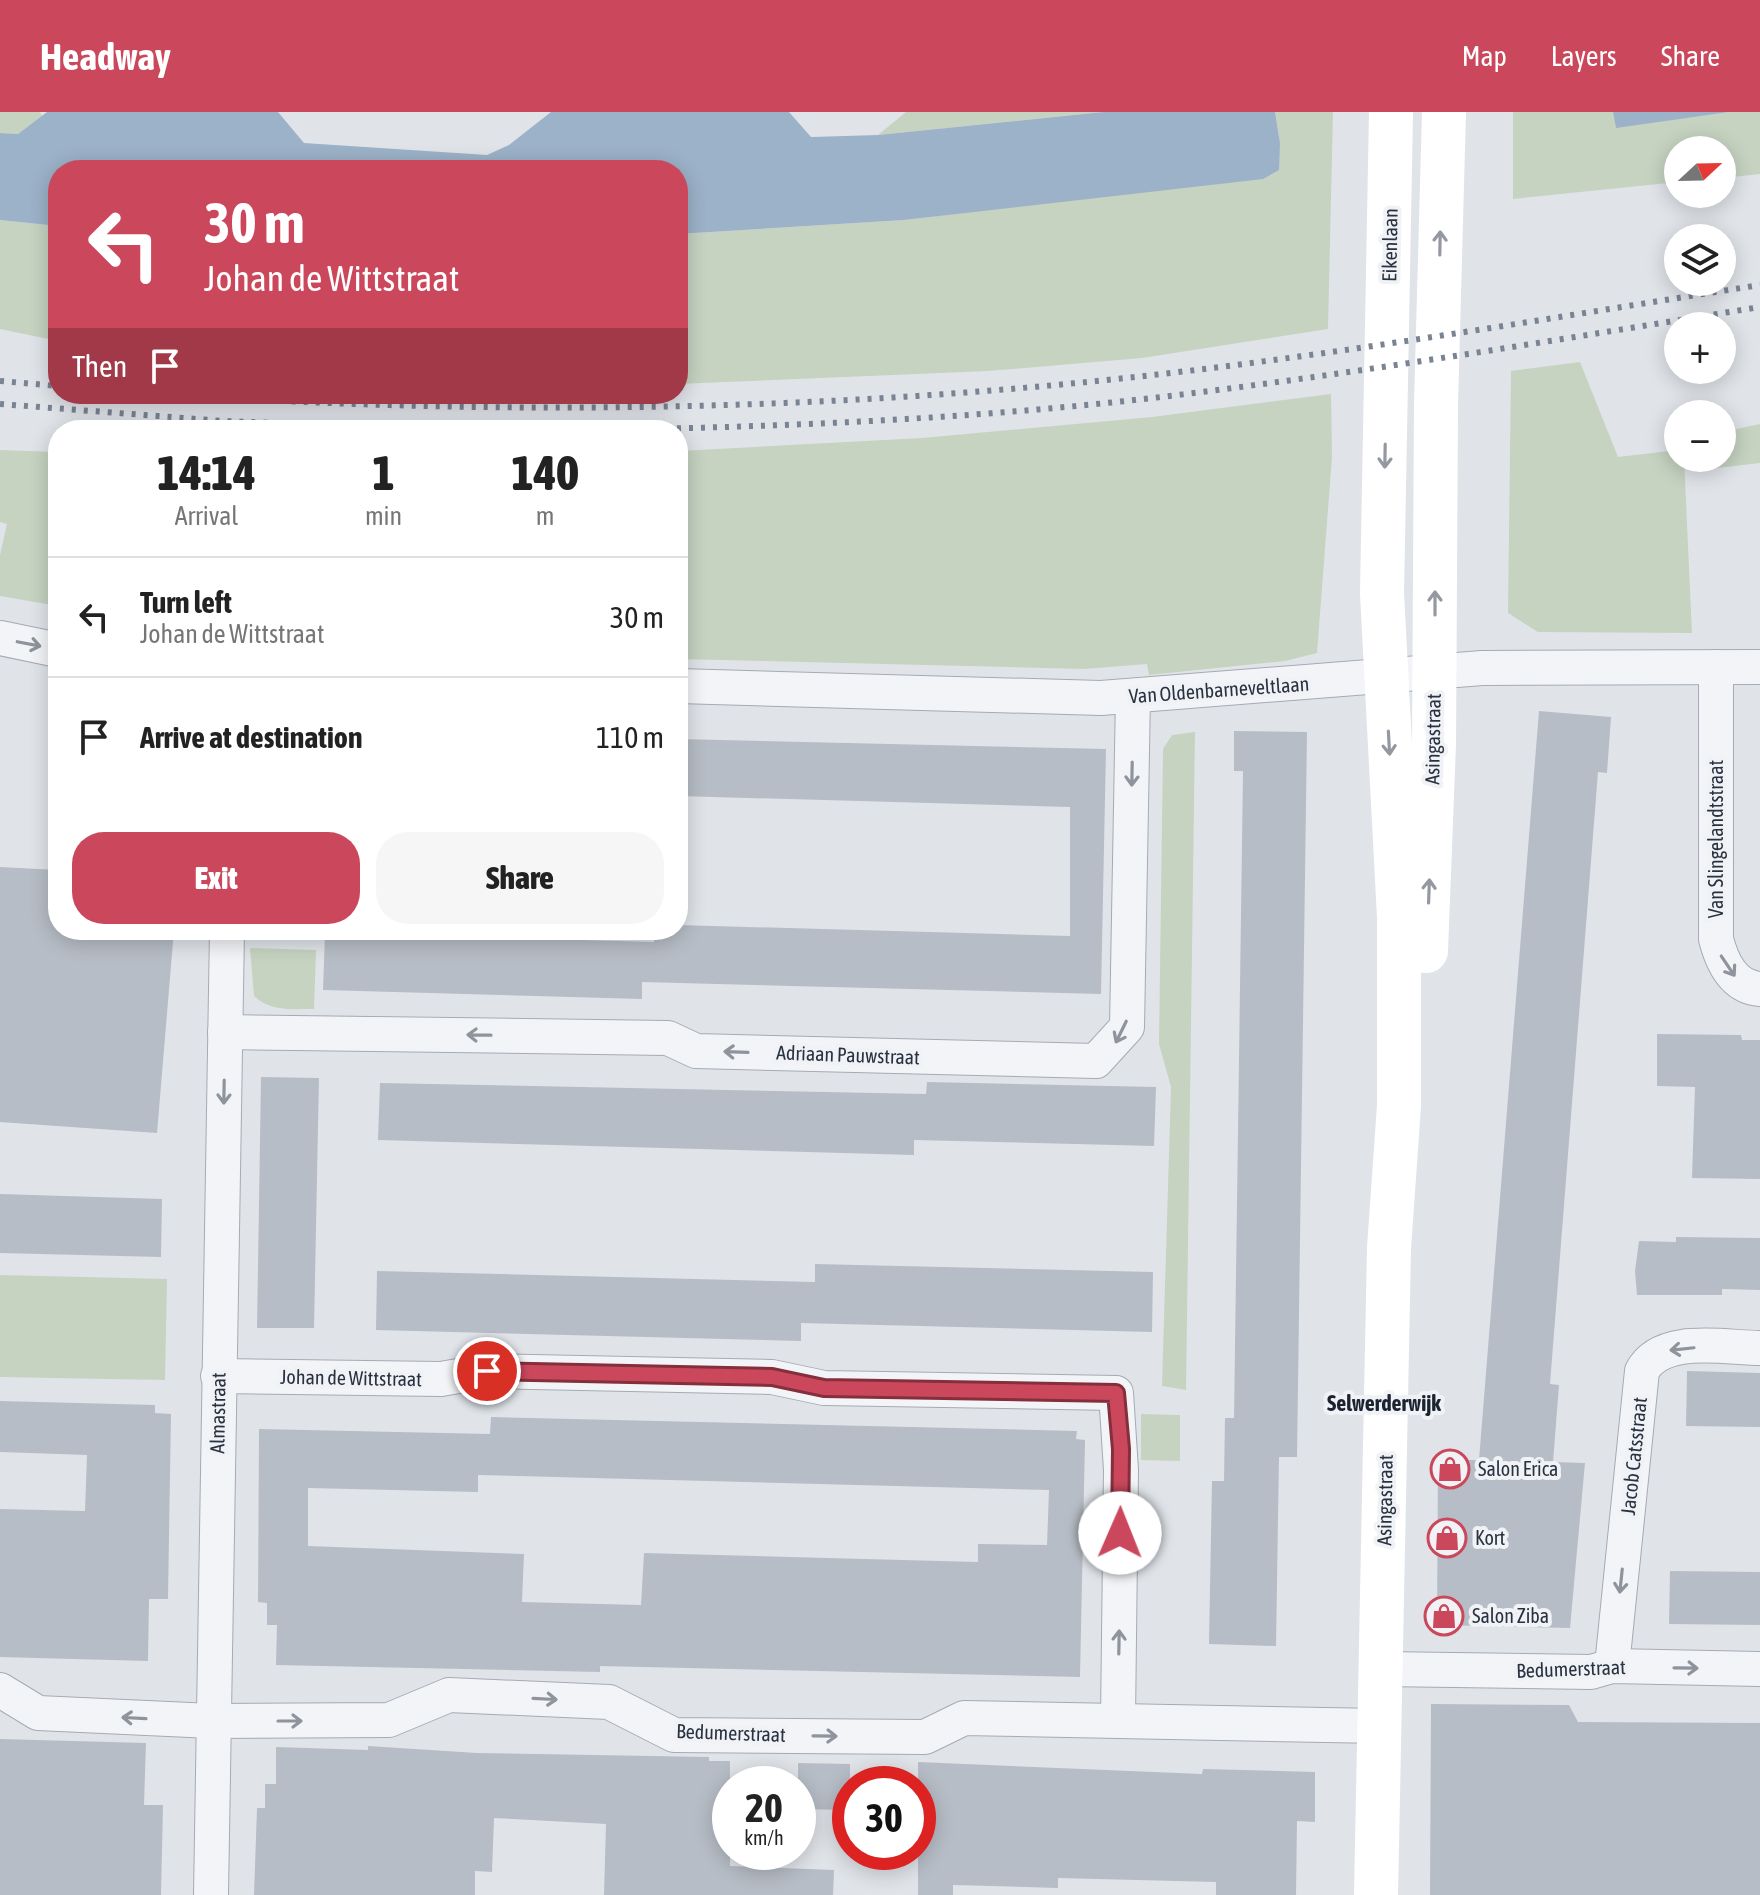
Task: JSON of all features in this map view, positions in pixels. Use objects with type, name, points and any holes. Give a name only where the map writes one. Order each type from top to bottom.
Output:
[{"type":"main road","name":"Eikenlaan","points":[[1387,378],[1391,112]]},
{"type":"main road","name":"Asingastraat","points":[[1399,1106],[1421,1024],[1435,673],[1437,369],[1444,112]]},
{"type":"main road","name":"Asingastraat","points":[[1376,1895],[1389,1248],[1399,1106],[1399,917],[1382,593],[1387,378]]},
{"type":"street","points":[[0,638],[48,648]]},
{"type":"street","name":"Van Slingelandtstraat","points":[[1716,667],[1716,939],[1727,970],[1739,981],[1760,989]]},
{"type":"street","name":"Van Oldenbarneveltlaan","points":[[688,686],[1101,698],[1482,668],[1760,667]]},
{"type":"street","name":"Adriaan Pauwstraat","points":[[225,1032],[668,1038],[696,1051],[1096,1061],[1127,1027],[1133,696]]},
{"type":"street","name":"Almastraat","points":[[211,1895],[227,940]]},
{"type":"street","name":"Jacob Catsstraat","points":[[1612,1666],[1642,1371],[1652,1359],[1680,1347],[1760,1348]]},
{"type":"street","name":"Johan de Wittstraat","points":[[218,1368],[441,1379],[487,1371],[772,1377],[824,1388],[1116,1393],[1121,1470],[1118,1720]]},
{"type":"street","name":"Bedumerstraat","points":[[1381,1669],[1591,1672],[1612,1666],[1760,1669]]},
{"type":"street","name":"Bedumerstraat","points":[[0,1690],[38,1713],[212,1721],[389,1720],[449,1695],[609,1702],[674,1735],[925,1737],[964,1718],[1380,1726]]},
{"type":"green space","points":[[0,112],[40,112],[42,116],[18,134],[0,133]]},
{"type":"green space","points":[[906,112],[1103,112],[878,135]]},
{"type":"green space","points":[[1275,112],[1333,112],[1328,329],[1142,358],[988,371],[688,384],[688,233],[904,220],[962,213],[1280,143]]},
{"type":"green space","points":[[1513,112],[1613,112],[1616,127],[1729,112],[1760,112],[1760,174],[1736,177],[1736,136],[1664,136],[1664,183],[1513,199]]},
{"type":"green space","points":[[0,220],[48,225],[48,339],[0,329]]},
{"type":"green space","points":[[1580,362],[1618,457],[1664,452],[1664,472],[1685,472],[1692,633],[1538,632],[1508,613],[1511,371]]},
{"type":"green space","points":[[1331,394],[1332,457],[1317,653],[1285,661],[1149,675],[1147,664],[1084,669],[688,659],[688,450],[922,438],[1152,417]]},
{"type":"green space","points":[[1760,424],[1760,463],[1736,466],[1736,429]]},
{"type":"green space","points":[[0,450],[48,452],[48,604],[0,596],[0,555],[7,524],[0,522]]},
{"type":"green space","points":[[1195,732],[1186,1390],[1162,1386],[1171,1087],[1159,1044],[1163,749],[1172,735]]},
{"type":"green space","points":[[250,948],[316,950],[314,1009],[275,1007],[254,996]]},
{"type":"green space","points":[[0,1275],[167,1279],[165,1380],[0,1377]]},
{"type":"green space","points":[[1141,1414],[1180,1415],[1180,1461],[1141,1460]]},
{"type":"water","points":[[47,112],[278,112],[304,143],[487,155],[509,145],[551,112],[789,112],[811,137],[878,135],[1103,112],[1275,112],[1280,143],[1279,170],[1263,179],[904,220],[688,233],[688,160],[48,160],[48,225],[0,220],[0,133],[18,134]]},
{"type":"water","points":[[1613,112],[1729,112],[1616,128]]},
{"type":"building","points":[[1539,711],[1611,717],[1607,773],[1598,772],[1550,1384],[1559,1385],[1553,1462],[1585,1463],[1570,1628],[1437,1625],[1438,1460],[1479,1460]]},
{"type":"building","points":[[1234,731],[1307,732],[1297,1457],[1279,1457],[1276,1646],[1209,1644],[1212,1481],[1224,1481],[1225,1418],[1234,1418],[1243,771],[1234,771]]},
{"type":"building","points":[[688,739],[1106,749],[1101,994],[642,982],[642,999],[323,990],[325,940],[654,942],[688,940],[688,925],[1070,936],[1070,807],[688,796]]},
{"type":"building","points":[[0,867],[48,869],[48,940],[173,940],[157,1133],[0,1122]]},
{"type":"building","points":[[1657,1034],[1741,1035],[1742,1040],[1760,1040],[1760,1179],[1692,1178],[1695,1087],[1657,1086]]},
{"type":"building","points":[[261,1077],[319,1078],[314,1328],[257,1328]]},
{"type":"building","points":[[927,1082],[1156,1087],[1154,1146],[914,1140],[914,1155],[378,1140],[380,1083],[926,1094]]},
{"type":"building","points":[[0,1194],[162,1199],[161,1257],[0,1253]]},
{"type":"building","points":[[1676,1237],[1760,1238],[1760,1290],[1722,1289],[1722,1295],[1637,1295],[1635,1271],[1639,1241],[1676,1242]]},
{"type":"building","points":[[815,1264],[1153,1272],[1152,1332],[801,1323],[801,1341],[376,1330],[377,1271],[815,1282]]},
{"type":"building","points":[[1687,1371],[1760,1373],[1760,1427],[1686,1426]]},
{"type":"building","points":[[0,1401],[155,1405],[155,1413],[171,1414],[168,1599],[149,1599],[148,1661],[0,1657],[0,1509],[85,1511],[87,1455],[0,1452]]},
{"type":"building","points":[[491,1417],[1077,1431],[1076,1439],[1085,1440],[1080,1677],[600,1666],[600,1672],[276,1665],[277,1625],[267,1625],[267,1603],[258,1602],[259,1429],[490,1434]],"holes":[[[478,1475],[1049,1490],[1047,1545],[978,1544],[978,1562],[644,1553],[641,1605],[522,1602],[524,1554],[308,1546],[308,1488],[478,1492]]]},
{"type":"building","points":[[1670,1571],[1760,1572],[1760,1625],[1669,1624]]},
{"type":"building","points":[[1431,1704],[1569,1705],[1578,1722],[1760,1723],[1760,1895],[1430,1895]]},
{"type":"building","points":[[0,1739],[146,1743],[144,1805],[163,1805],[161,1895],[0,1895]]},
{"type":"building","points":[[368,1746],[477,1753],[709,1757],[709,1761],[730,1761],[730,1766],[712,1766],[712,1870],[834,1870],[833,1895],[604,1895],[606,1824],[494,1818],[492,1872],[475,1871],[475,1895],[254,1895],[257,1808],[265,1808],[265,1784],[276,1784],[276,1747],[368,1750]]},
{"type":"building","points":[[918,1762],[1202,1774],[1203,1769],[1315,1772],[1315,1822],[1297,1821],[1296,1895],[1216,1895],[1216,1882],[1058,1878],[1058,1888],[953,1885],[953,1895],[918,1895],[918,1870],[936,1870],[936,1766],[918,1766]]},
{"type":"building","points":[[798,1763],[850,1764],[832,1766],[832,1810],[816,1809],[816,1766],[798,1766]]},
{"type":"railway","points":[[357,404],[653,407],[899,397],[1022,388],[1299,357],[1760,285]]},
{"type":"railway","points":[[688,428],[878,421],[1161,397],[1386,366],[1760,307]]},
{"type":"railway","points":[[0,381],[48,385]]},
{"type":"railway","points":[[0,404],[210,420]]},
{"type":"place","name":"Salon Erica","points":[[1450,1469]]},
{"type":"place","name":"Kort","points":[[1447,1538]]},
{"type":"place","name":"Salon Ziba","points":[[1444,1616]]},
{"type":"district","name":"Selwerderwijk","points":[[1384,1403]]},
{"type":"route","points":[[487,1371],[772,1377],[824,1388],[1116,1393],[1121,1449],[1120,1533]]}]
